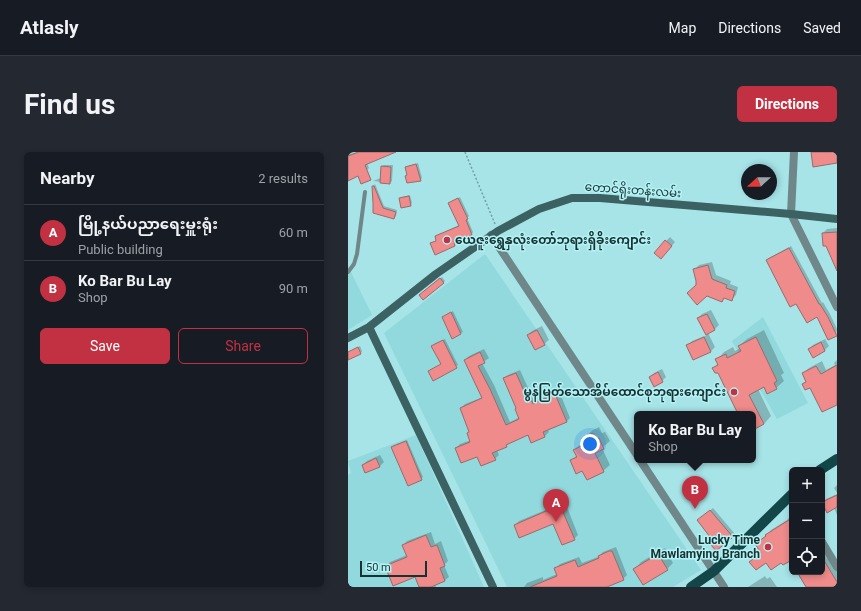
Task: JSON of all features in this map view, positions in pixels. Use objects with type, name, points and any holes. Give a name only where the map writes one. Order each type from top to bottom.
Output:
[{"type":"main road","points":[[825,467],[837,459]]},
{"type":"main road","points":[[691,587],[714,570],[789,497]]},
{"type":"street","points":[[794,152],[791,214],[837,307]]},
{"type":"street","name":"တောင်ရိုးတန်းလမ်း","points":[[348,338],[369,327],[436,274],[494,233],[540,209],[572,198],[600,198],[837,219]]},
{"type":"street","points":[[494,233],[634,450]]},
{"type":"street","points":[[369,327],[493,587]]},
{"type":"street","points":[[642,463],[724,587]]},
{"type":"street","points":[[825,547],[837,567]]},
{"type":"lane","points":[[348,272],[354,264],[357,254],[365,192]]},
{"type":"path","points":[[465,152],[494,233]]},
{"type":"shaded area","points":[[485,254],[701,570],[673,587],[507,587],[384,333]]},
{"type":"shaded area","points":[[348,266],[372,315],[348,330]]},
{"type":"shaded area","points":[[763,317],[808,403],[777,419],[732,341]]},
{"type":"shaded area","points":[[416,435],[484,587],[348,587],[348,475],[351,473],[348,461]]},
{"type":"building","points":[[359,152],[396,152],[365,165],[371,180],[361,184],[358,176],[348,181],[348,156]]},
{"type":"building","points":[[811,152],[837,152],[837,163],[813,167]]},
{"type":"building","points":[[416,164],[421,181],[407,183],[405,167]]},
{"type":"building","points":[[381,166],[391,167],[390,184],[380,183]]},
{"type":"building","points":[[372,186],[374,186],[383,208],[396,212],[394,219],[373,213]]},
{"type":"building","points":[[409,196],[411,206],[401,208],[399,198]]},
{"type":"building","points":[[458,198],[468,219],[466,220],[472,235],[454,243],[455,246],[435,255],[430,243],[436,241],[435,236],[459,226],[448,203]]},
{"type":"building","points":[[837,232],[837,271],[826,246],[823,246],[822,233]]},
{"type":"building","points":[[665,240],[672,246],[661,259],[654,253]]},
{"type":"building","points":[[789,248],[837,336],[828,340],[817,317],[807,323],[796,304],[790,307],[766,260]]},
{"type":"building","points":[[708,265],[712,279],[727,285],[726,288],[735,291],[732,301],[724,298],[722,302],[707,296],[697,305],[687,293],[696,285],[693,269]]},
{"type":"building","points":[[440,278],[444,283],[423,300],[419,295]]},
{"type":"building","points":[[451,312],[461,334],[452,339],[442,317]]},
{"type":"building","points":[[707,314],[715,330],[706,335],[697,318]]},
{"type":"building","points":[[537,330],[545,345],[535,350],[527,335]]},
{"type":"building","points":[[704,337],[711,352],[693,360],[686,345]]},
{"type":"building","points":[[756,337],[777,381],[774,383],[777,389],[767,394],[764,387],[749,395],[764,424],[756,428],[756,411],[737,411],[718,373],[715,373],[712,368],[718,365],[715,359],[726,354],[727,358],[741,351],[738,346]]},
{"type":"building","points":[[443,340],[457,368],[433,381],[428,371],[441,364],[431,346]]},
{"type":"building","points":[[821,342],[825,351],[813,358],[808,349]]},
{"type":"building","points":[[358,347],[361,354],[348,360],[348,352]]},
{"type":"building","points":[[480,352],[485,363],[478,366],[506,425],[519,419],[515,409],[516,408],[503,378],[516,373],[529,402],[532,401],[533,404],[555,394],[567,422],[543,432],[545,437],[531,443],[528,435],[506,445],[507,447],[492,453],[496,460],[481,466],[477,457],[461,463],[455,448],[470,442],[467,433],[469,432],[460,408],[482,398],[464,360]]},
{"type":"building","points":[[837,365],[837,405],[822,412],[810,388],[805,390],[802,384],[806,382],[802,373],[816,366],[821,374]]},
{"type":"building","points":[[658,372],[663,382],[654,387],[649,377]]},
{"type":"building","points":[[593,433],[596,439],[599,438],[604,449],[595,453],[604,472],[587,480],[582,471],[576,474],[570,460],[577,457],[573,450],[588,443],[585,436]]},
{"type":"building","points":[[406,441],[422,480],[408,486],[391,447]]},
{"type":"building","points":[[376,458],[380,467],[365,473],[362,465]]},
{"type":"building","points":[[837,495],[837,507],[827,513],[825,509],[825,501]]},
{"type":"building","points":[[560,505],[575,540],[562,545],[553,524],[519,538],[514,525]]},
{"type":"building","points":[[710,510],[733,537],[716,551],[707,540],[710,537],[697,520]]},
{"type":"building","points":[[789,520],[789,562],[783,565],[781,563],[771,570],[766,563],[756,570],[749,562],[761,553],[755,544],[766,536],[765,535]]},
{"type":"building","points":[[426,535],[431,547],[437,545],[445,566],[440,568],[445,581],[431,587],[419,587],[415,577],[393,586],[385,566],[407,557],[402,545]]},
{"type":"building","points":[[612,551],[624,580],[607,587],[530,587],[557,576],[554,568],[575,560],[578,567],[599,558],[598,556]]},
{"type":"building","points":[[658,554],[668,570],[643,585],[633,569]]},
{"type":"building","points":[[825,562],[837,582],[837,587],[806,587],[799,575],[825,575]]},
{"type":"place","name":"ယေဇူးရွှေနှလုံးတော်ဘုရားရှိခိုးကျောင်း","points":[[447,240]]},
{"type":"place","name":"မွန်မြတ်သောအိမ်ထောင်စုဘုရားကျောင်း","points":[[734,392]]},
{"type":"place","name":"Ko Bar Bu Lay","points":[[695,509]]},
{"type":"place","name":"မြို့နယ်ပညာရေးမှူးရုံး","points":[[556,522]]},
{"type":"place","name":"Lucky Time Mawlamying Branch","points":[[768,547]]}]
